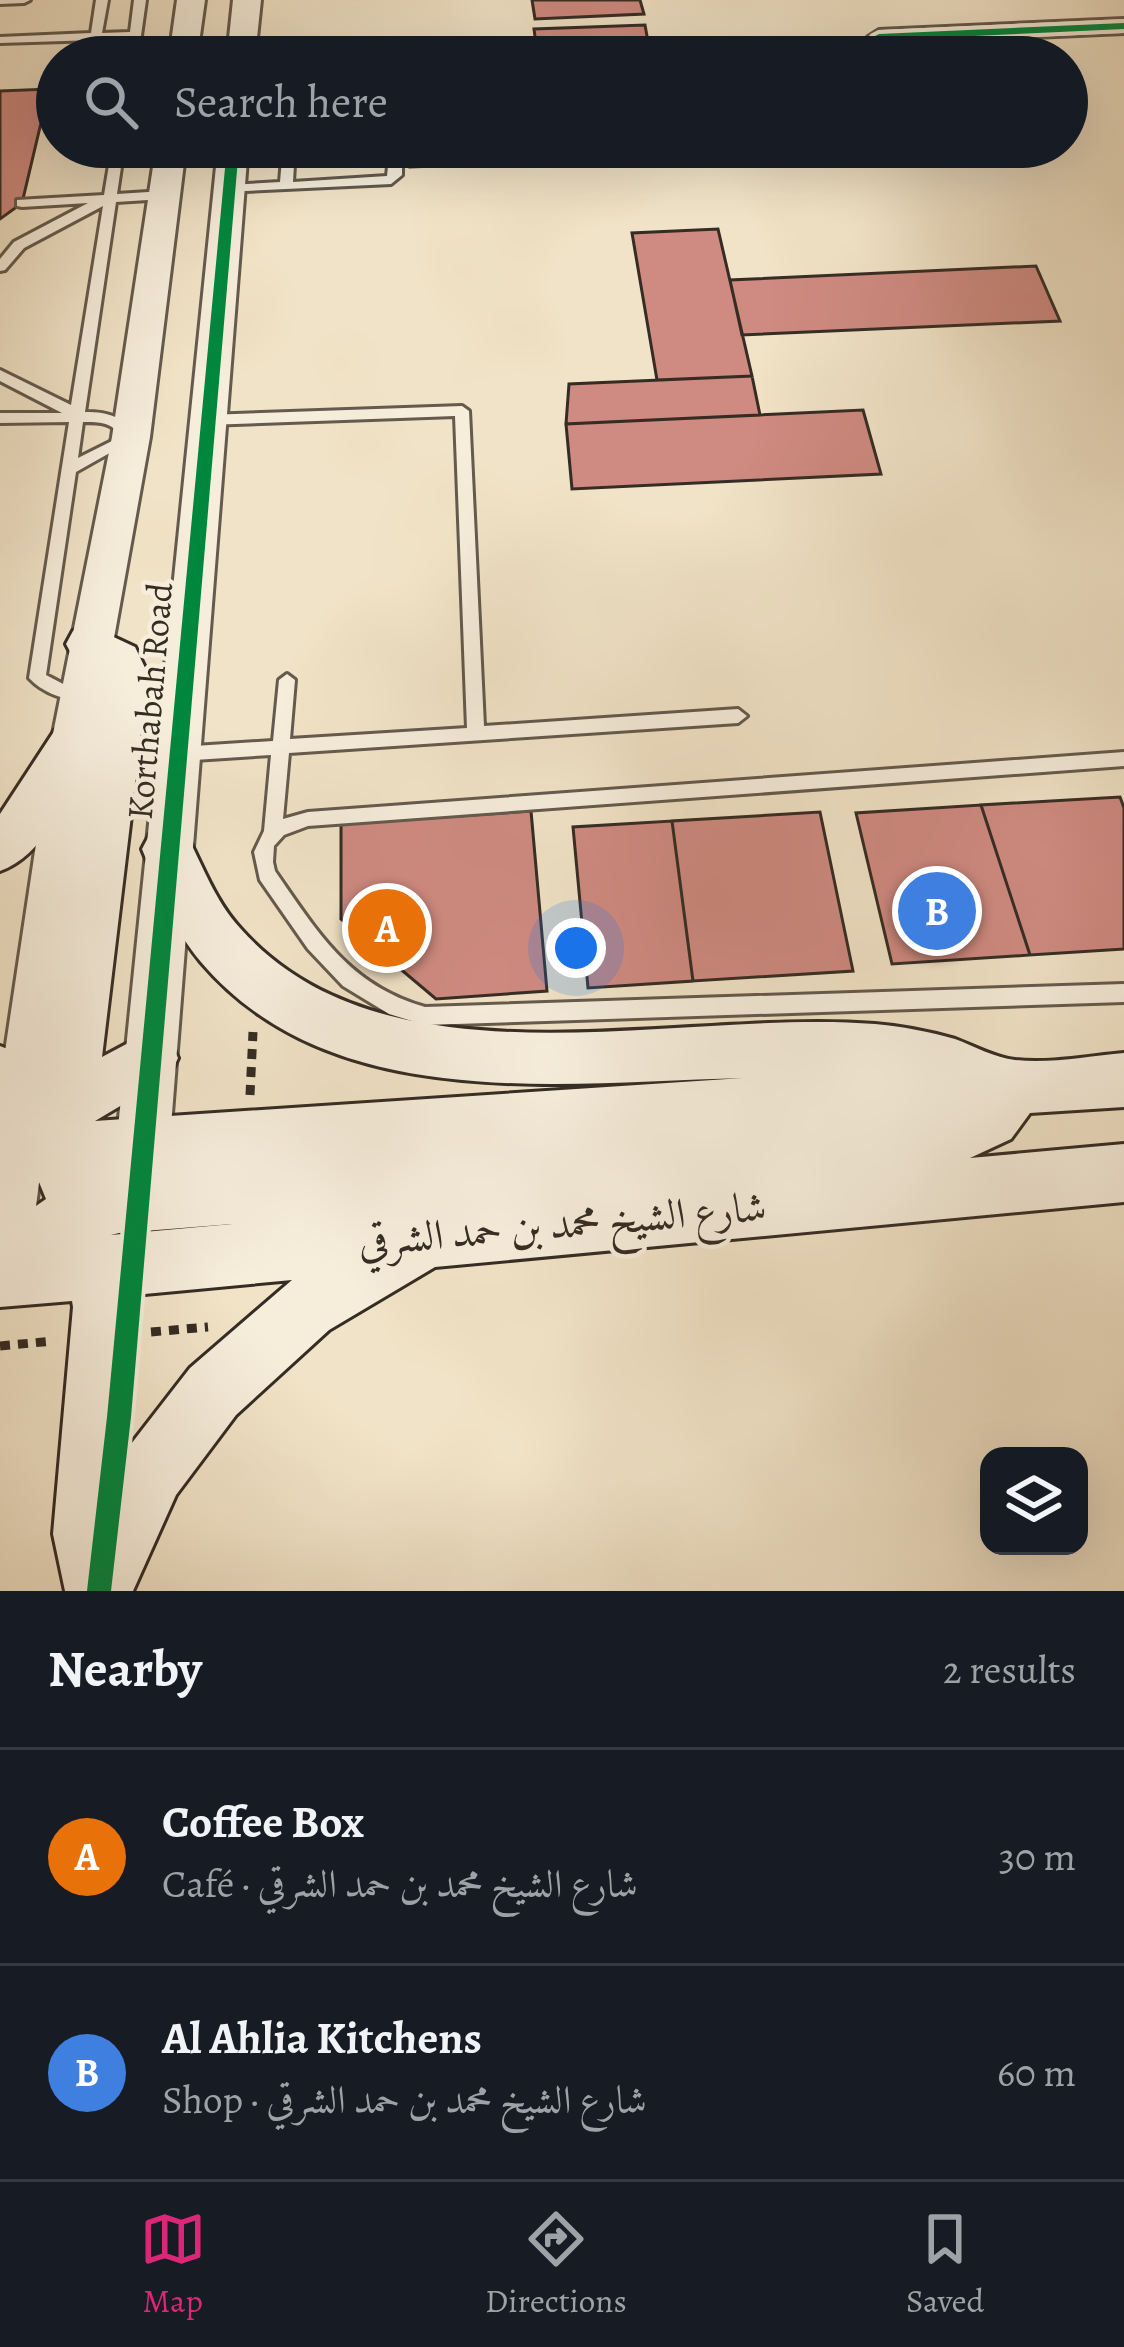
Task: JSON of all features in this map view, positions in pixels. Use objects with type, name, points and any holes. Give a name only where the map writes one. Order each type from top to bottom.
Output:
[{"type":"main road","points":[[86,669],[118,660],[124,674],[48,1182],[105,1306],[88,1534],[99,1590]]},
{"type":"main road","points":[[0,849],[24,824],[73,744]]},
{"type":"main road","points":[[168,849],[181,887],[202,925],[230,959],[312,1018],[366,1040],[424,1053],[484,1057],[875,1050],[950,1064],[1013,1087],[1124,1080]]},
{"type":"main road","points":[[48,1182],[106,1088],[149,1058]]},
{"type":"main road","points":[[48,1182],[651,1163],[954,1134],[986,1124],[998,1114],[1013,1087]]},
{"type":"main road","name":"شارع الشيخ محمد بن حمد الشرقي","points":[[48,1182],[440,1233],[1124,1174]]},
{"type":"main road","points":[[99,1590],[160,1458],[205,1401],[298,1315],[344,1282],[440,1233]]},
{"type":"street","points":[[186,36],[191,0]]},
{"type":"street","points":[[244,36],[248,3]]},
{"type":"street","points":[[902,36],[1124,26]]},
{"type":"street","name":"Korthabah Road","points":[[48,1182],[73,744],[131,437],[168,168]]},
{"type":"street","name":"Korthabah Road","points":[[48,1182],[149,1058],[231,168]]},
{"type":"lane","points":[[0,1],[24,0]]},
{"type":"lane","points":[[96,36],[102,0]]},
{"type":"lane","points":[[116,36],[135,35],[140,0]]},
{"type":"lane","points":[[0,40],[36,39]]},
{"type":"lane","points":[[86,669],[64,692],[37,678],[115,168]]},
{"type":"lane","points":[[286,186],[287,168]]},
{"type":"lane","points":[[229,189],[391,180],[396,168]]},
{"type":"lane","points":[[22,203],[164,195]]},
{"type":"lane","points":[[0,267],[19,245],[110,197]]},
{"type":"lane","points":[[0,375],[77,414]]},
{"type":"lane","points":[[207,419],[462,410],[476,734]]},
{"type":"lane","points":[[0,418],[77,414],[118,422],[131,437],[68,470]]},
{"type":"lane","points":[[287,680],[274,831],[263,845],[261,860],[330,963],[370,998],[424,1016],[1124,993]]},
{"type":"lane","points":[[179,754],[738,716]]},
{"type":"lane","points":[[274,831],[308,819],[1124,759]]},
{"type":"building","points":[[532,0],[640,0],[644,14],[535,19]]},
{"type":"building","points":[[645,25],[647,36],[535,36],[534,29]]},
{"type":"building","points":[[36,90],[36,144],[22,203],[0,219],[0,91]]},
{"type":"building","points":[[718,229],[752,376],[657,380],[632,233]]},
{"type":"building","points":[[1036,266],[1060,321],[742,335],[730,280]]},
{"type":"building","points":[[752,376],[760,415],[566,424],[569,384]]},
{"type":"building","points":[[863,410],[881,474],[572,489],[566,424]]},
{"type":"building","points":[[1120,797],[1124,808],[1124,949],[1030,955],[981,805]]},
{"type":"building","points":[[981,805],[1030,955],[892,964],[856,813]]},
{"type":"building","points":[[531,811],[547,991],[436,999],[341,919],[341,824]]},
{"type":"building","points":[[820,812],[853,971],[693,981],[672,821]]},
{"type":"building","points":[[672,821],[693,981],[588,988],[573,827]]},
{"type":"cycle path","points":[[901,36],[1124,26]]},
{"type":"cycle path","points":[[99,1591],[119,1417],[231,168]]},
{"type":"place","name":"Al Ahlia Kitchens","points":[[937,911]]},
{"type":"place","name":"Coffee Box","points":[[387,928]]}]
